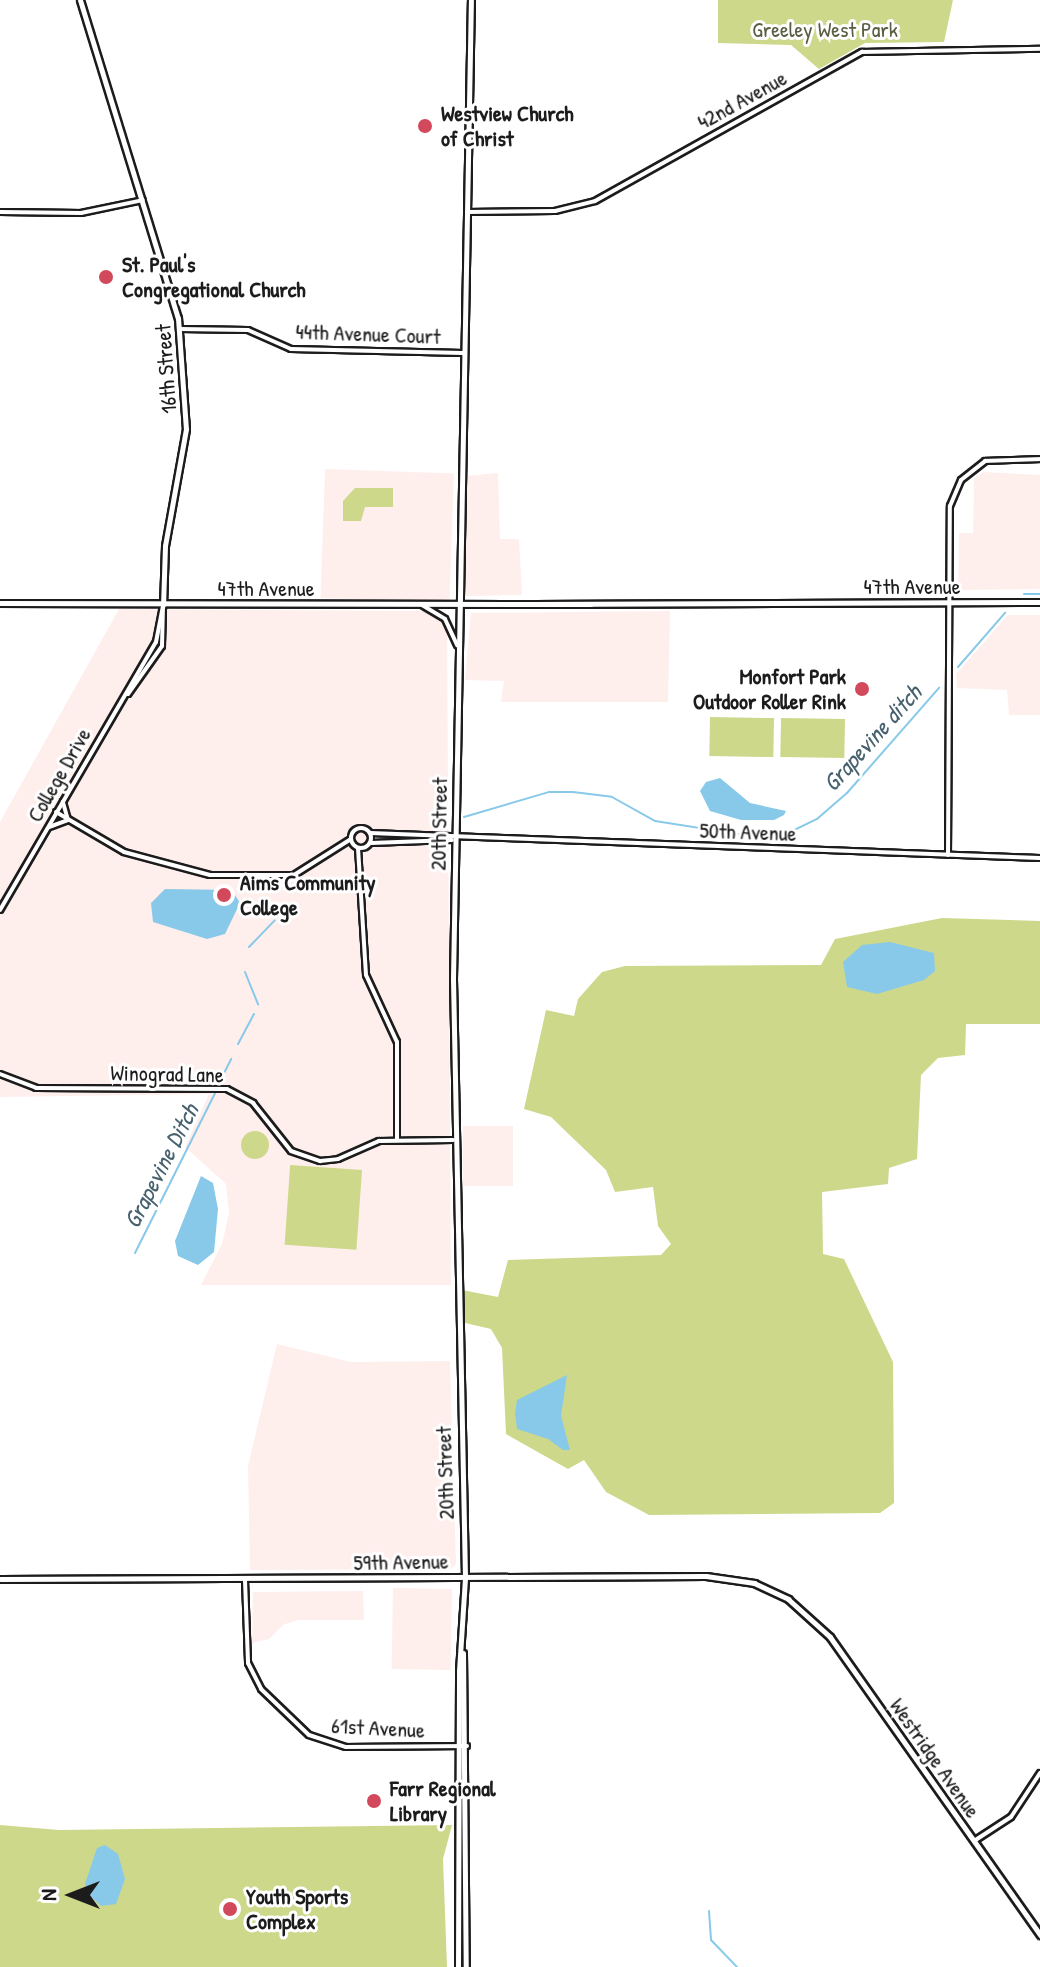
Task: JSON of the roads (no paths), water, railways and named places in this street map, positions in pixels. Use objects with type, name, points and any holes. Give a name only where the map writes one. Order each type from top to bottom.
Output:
[{"type":"main road","name":"16th Street","points":[[80,0],[180,329],[186,429],[165,546],[163,605]]},
{"type":"main road","name":"20th Street","points":[[458,1967],[459,1746],[465,1577],[453,1140],[457,604],[471,0]]},
{"type":"main road","name":"47th Avenue","points":[[0,603],[1040,602]]},
{"type":"main road","name":"59th Avenue","points":[[0,1579],[719,1576],[754,1583],[797,1605]]},
{"type":"main road","name":"Westridge Avenue","points":[[797,1605],[830,1637],[1040,1935]]},
{"type":"main road","name":"20th Street","points":[[462,1649],[467,1668],[466,1967]]},
{"type":"main road","points":[[459,1883],[466,1883]]},
{"type":"street","name":"42nd Avenue","points":[[467,212],[555,211],[595,201],[873,49],[1040,49]]},
{"type":"street","points":[[0,212],[81,213],[143,200]]},
{"type":"street","name":"44th Avenue Court","points":[[180,329],[248,330],[298,349],[463,353]]},
{"type":"street","points":[[948,855],[948,603],[954,493],[968,472],[985,461],[1040,459]]},
{"type":"street","points":[[420,604],[445,619],[457,645]]},
{"type":"street","name":"College Drive","points":[[0,910],[156,642],[163,605]]},
{"type":"street","points":[[63,800],[68,820]]},
{"type":"street","points":[[56,812],[136,857],[210,875],[290,876],[337,852],[369,845]]},
{"type":"street","points":[[47,828],[68,820]]},
{"type":"street","points":[[337,852],[358,829],[370,833],[362,865]]},
{"type":"street","name":"50th Avenue","points":[[370,833],[455,839],[1040,858]]},
{"type":"street","points":[[351,839],[362,865],[363,962],[397,1042],[397,1140]]},
{"type":"street","name":"50th Avenue","points":[[369,845],[455,839]]},
{"type":"street","name":"Winograd Lane","points":[[0,1074],[21,1086],[47,1088],[227,1089],[253,1103],[291,1151],[320,1161],[338,1159],[375,1141],[453,1140]]},
{"type":"street","name":"61st Avenue","points":[[245,1580],[245,1651],[261,1689],[320,1741],[368,1748],[467,1746]]},
{"type":"street","points":[[974,1841],[1011,1817],[1040,1773]]},
{"type":"water","points":[[720,778],[750,803],[786,811],[784,815],[774,820],[741,820],[710,811],[700,791],[706,782]]},
{"type":"water","points":[[165,889],[232,890],[240,903],[225,934],[207,939],[153,922],[151,903]]},
{"type":"water","points":[[890,942],[934,953],[935,971],[924,980],[877,994],[847,987],[843,962],[862,945]]},
{"type":"water","points":[[201,1176],[213,1183],[218,1209],[214,1252],[198,1265],[178,1256],[175,1241]]},
{"type":"water","points":[[567,1375],[561,1416],[570,1450],[563,1450],[548,1439],[517,1429],[515,1413],[517,1400]]},
{"type":"water","points":[[105,1845],[118,1854],[125,1879],[116,1904],[101,1906],[86,1892],[85,1884],[97,1848]]},
{"type":"waterway","name":"Grapevine ditch","points":[[1024,594],[1040,594]]},
{"type":"waterway","name":"Grapevine ditch","points":[[958,667],[1005,613]]},
{"type":"waterway","name":"Grapevine ditch","points":[[464,817],[549,792],[573,792],[612,797],[655,821],[763,838],[786,834],[817,819],[847,793],[939,688]]},
{"type":"waterway","name":"Grapevine ditch","points":[[249,947],[275,920]]},
{"type":"waterway","name":"Grapevine ditch","points":[[245,972],[258,1005]]},
{"type":"waterway","name":"Grapevine ditch","points":[[238,1044],[254,1014]]},
{"type":"waterway","name":"Grapevine ditch","points":[[219,1083],[231,1059]]},
{"type":"waterway","name":"Grapevine Ditch","points":[[135,1253],[215,1093]]},
{"type":"waterway","points":[[709,1911],[711,1940],[737,1967]]},
{"type":"place","name":"Westview Church of Christ","points":[[425,126]]},
{"type":"place","name":"St. Paul's Congregational Church","points":[[106,277]]},
{"type":"place","name":"Monfort Park Outdoor Roller Rink","points":[[862,689]]},
{"type":"place","name":"Aims Community College","points":[[224,895]]},
{"type":"place","name":"Farr Regional Library","points":[[374,1801]]},
{"type":"place","name":"Youth Sports Complex","points":[[230,1909]]},
{"type":"park label","name":"Greeley West Park","points":[[825,30]]}]
